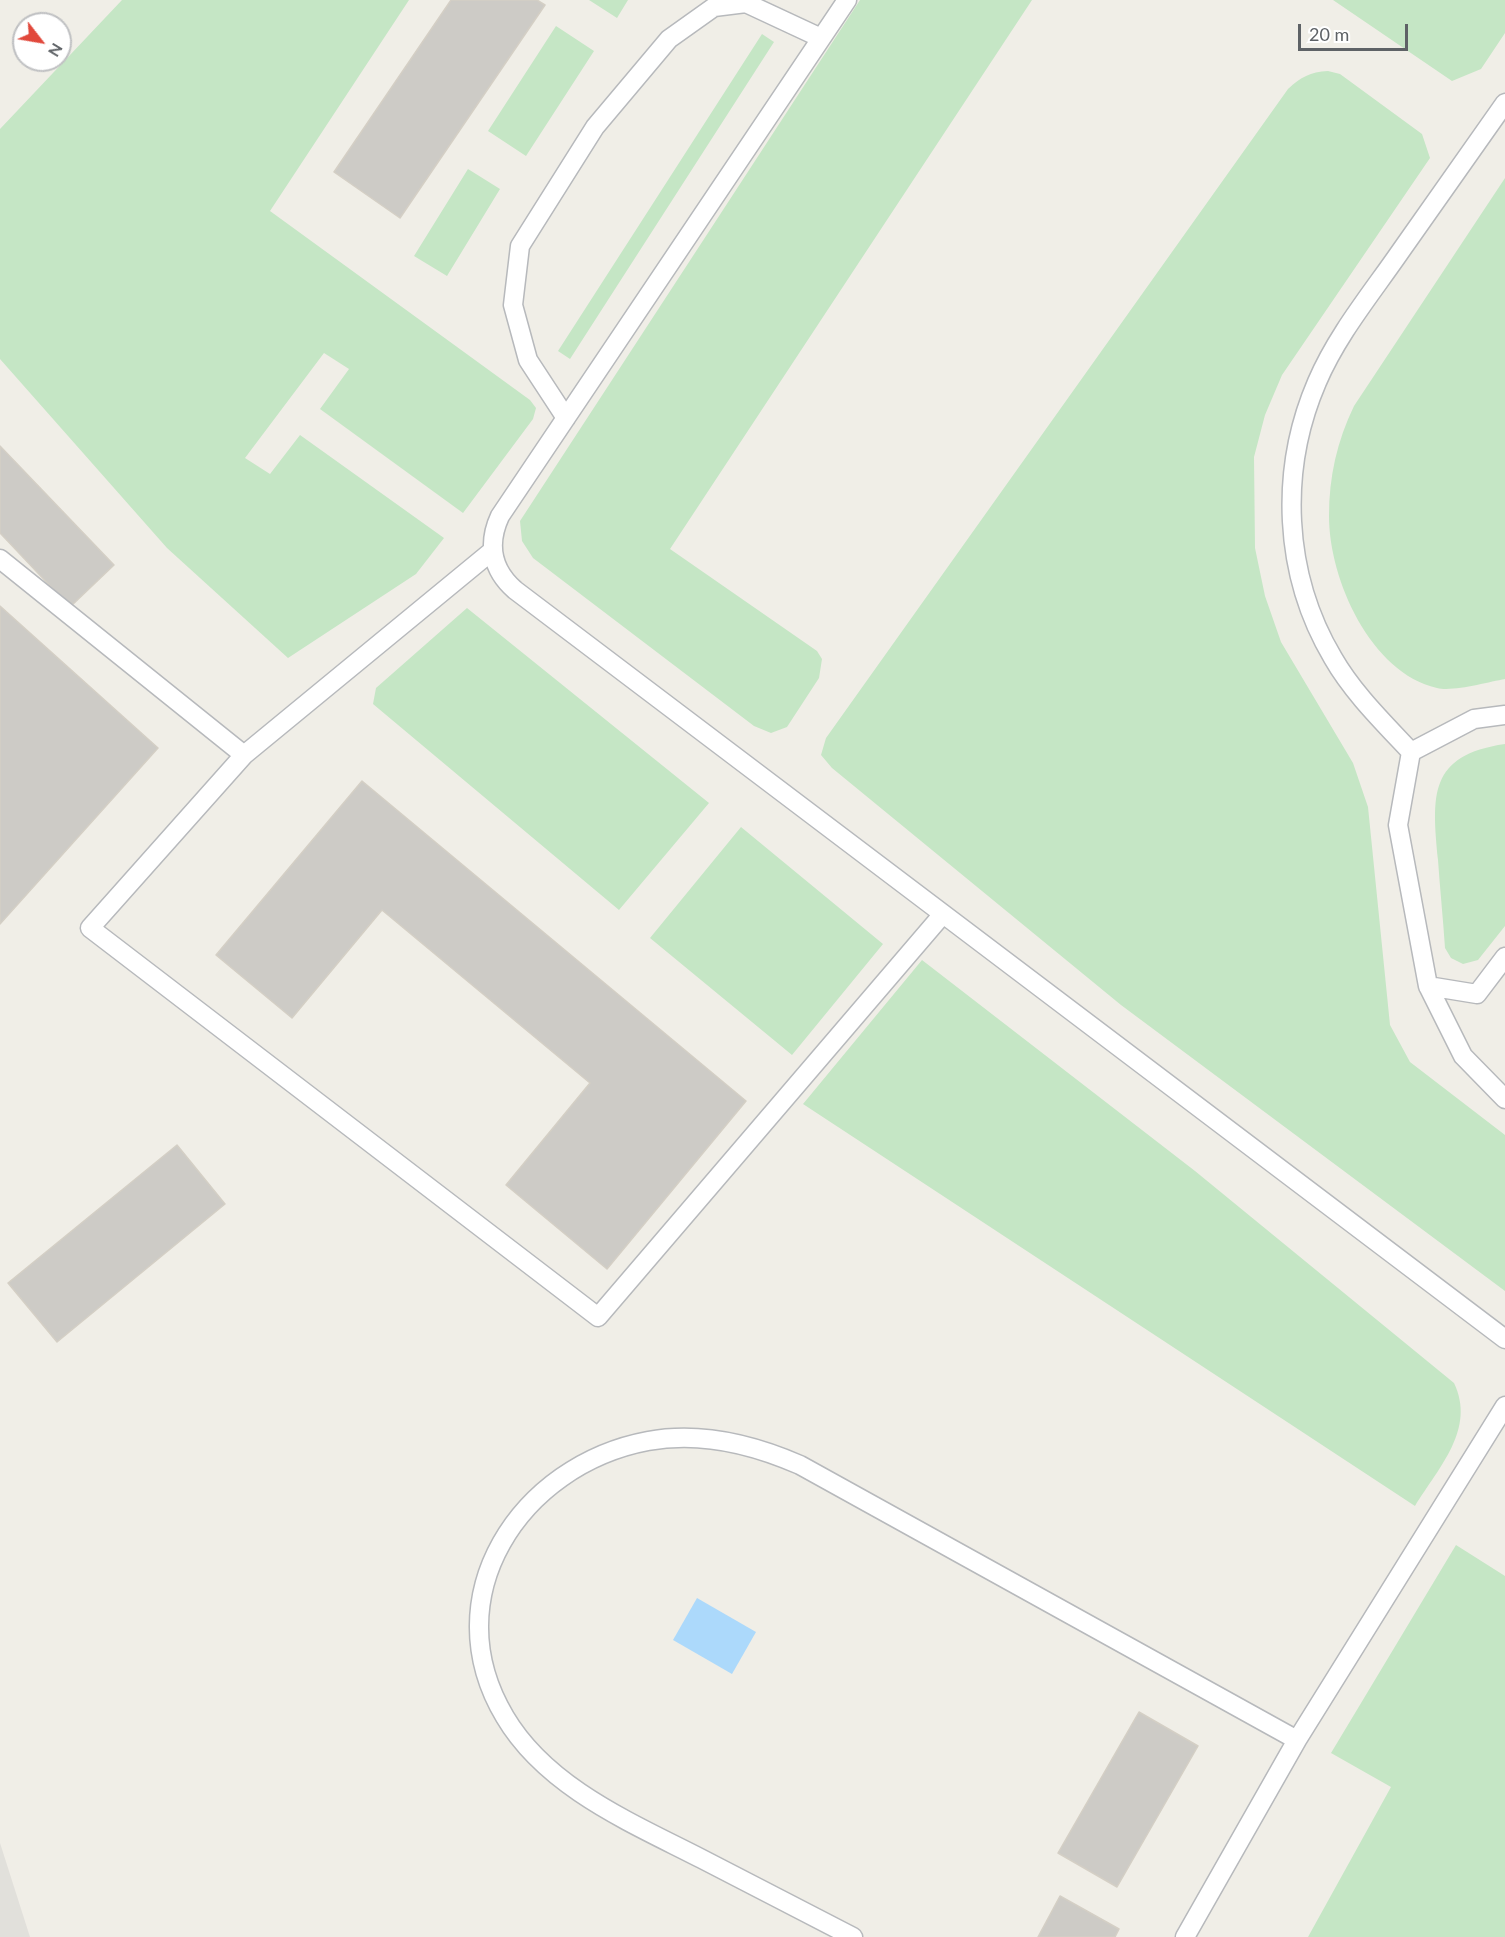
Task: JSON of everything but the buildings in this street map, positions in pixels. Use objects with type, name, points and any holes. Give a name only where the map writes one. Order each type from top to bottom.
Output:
[{"type":"lane","points":[[847,0],[500,516],[492,539],[492,551],[500,573],[515,591],[1505,1339]]},
{"type":"lane","points":[[566,418],[528,360],[513,305],[520,246],[595,127],[669,39],[714,7],[746,3],[821,38]]},
{"type":"lane","points":[[1411,752],[1369,706],[1333,658],[1307,601],[1292,543],[1291,486],[1298,433],[1317,381],[1342,336],[1505,103]]},
{"type":"lane","points":[[492,551],[244,754],[90,928],[598,1317],[943,914]]},
{"type":"lane","points":[[0,559],[244,754]]},
{"type":"lane","points":[[1411,752],[1474,719],[1505,716]]},
{"type":"lane","points":[[1411,752],[1398,825],[1428,986],[1463,1056],[1505,1098]]},
{"type":"lane","points":[[1428,986],[1477,994],[1505,957]]},
{"type":"lane","points":[[1185,1937],[1297,1740],[1505,1406]]},
{"type":"lane","points":[[853,1937],[606,1810],[560,1777],[531,1751],[505,1719],[488,1684],[478,1644],[479,1605],[489,1564],[512,1528],[540,1493],[577,1467],[614,1450],[650,1440],[690,1438],[728,1440],[766,1449],[800,1465],[1297,1740]]},
{"type":"shaded area","points":[[0,1843],[30,1937],[0,1937]]},
{"type":"green space","points":[[122,0],[409,0],[270,211],[530,400],[536,408],[533,419],[463,513],[320,409],[349,369],[324,353],[245,458],[270,474],[300,435],[444,538],[416,574],[288,658],[167,548],[0,359],[0,129],[54,72],[72,72],[72,53]]},
{"type":"green space","points":[[589,0],[628,0],[617,18]]},
{"type":"green space","points":[[860,0],[1032,0],[670,549],[817,651],[822,659],[819,678],[787,727],[771,733],[754,726],[533,558],[522,541],[520,521]]},
{"type":"green space","points":[[1333,0],[1505,0],[1505,33],[1481,69],[1452,81]]},
{"type":"green space","points":[[556,26],[594,51],[526,156],[488,131]]},
{"type":"green space","points":[[762,34],[774,42],[570,359],[558,351]]},
{"type":"green space","points":[[1328,71],[1340,74],[1422,134],[1430,158],[1282,375],[1265,415],[1254,457],[1255,548],[1265,596],[1281,642],[1353,763],[1368,807],[1390,1025],[1410,1062],[1505,1135],[1505,1291],[1121,1005],[832,768],[821,755],[826,738],[1288,89],[1306,76]]},
{"type":"green space","points":[[468,169],[500,189],[447,276],[414,256]]},
{"type":"green space","points":[[1505,178],[1505,679],[1444,689],[1413,679],[1392,664],[1374,644],[1358,620],[1346,595],[1331,541],[1329,516],[1331,487],[1335,460],[1354,406]]},
{"type":"green space","points":[[467,608],[709,803],[619,910],[373,704],[376,688]]},
{"type":"green space","points":[[1505,744],[1505,926],[1478,960],[1463,964],[1451,958],[1445,948],[1436,837],[1436,798],[1440,782],[1448,769],[1461,758],[1480,750]]},
{"type":"green space","points":[[741,827],[883,944],[792,1055],[650,938]]},
{"type":"green space","points":[[922,960],[1195,1171],[1454,1383],[1460,1400],[1461,1416],[1458,1432],[1444,1462],[1415,1506],[803,1104]]},
{"type":"green space","points":[[1456,1545],[1505,1576],[1505,1937],[1308,1937],[1391,1787],[1331,1753]]},
{"type":"water","points":[[697,1598],[756,1632],[732,1674],[673,1640]]}]
